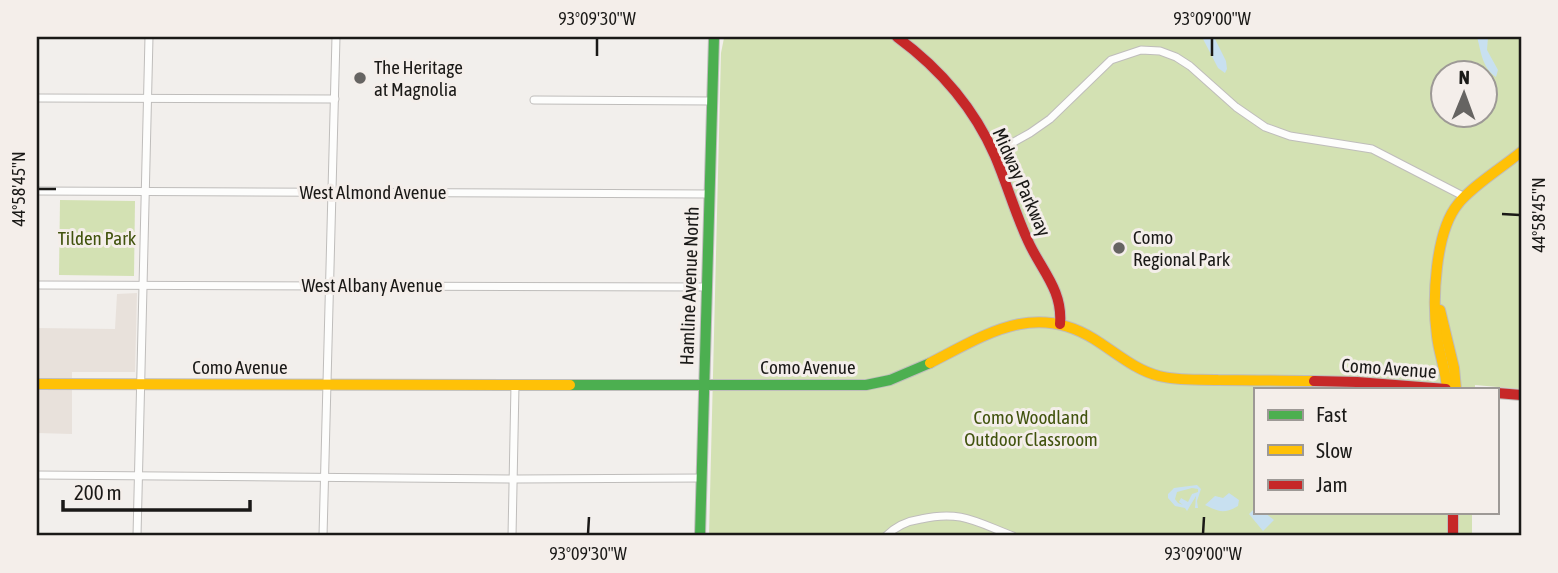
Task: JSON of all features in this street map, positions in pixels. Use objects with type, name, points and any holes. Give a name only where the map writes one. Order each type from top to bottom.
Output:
[{"type":"main road","name":"Hamline Avenue North","points":[[700,536],[714,37]]},
{"type":"main road","name":"Midway Parkway","points":[[897,37],[916,51],[946,81],[965,105],[994,153],[1029,242],[1062,303],[1060,324]]},
{"type":"main road","points":[[1447,388],[1446,371],[1437,338],[1435,311],[1437,258],[1443,229],[1465,197],[1521,152]]},
{"type":"main road","points":[[1437,297],[1456,388]]},
{"type":"main road","name":"Como Avenue","points":[[37,377],[140,384],[882,383],[910,375],[997,328],[1030,322],[1060,324],[1093,337],[1132,364],[1163,377],[1350,382],[1433,388]]},
{"type":"main road","name":"Como Avenue","points":[[37,384],[140,384]]},
{"type":"main road","points":[[1498,393],[1521,395]]},
{"type":"main road","points":[[1453,536],[1454,514]]},
{"type":"street","points":[[137,536],[149,37]]},
{"type":"street","points":[[323,536],[337,37]]},
{"type":"street","points":[[994,153],[1050,119],[1111,60],[1147,49],[1168,54],[1184,62],[1236,107],[1265,127],[1290,136],[1372,149],[1465,197]]},
{"type":"street","points":[[37,98],[335,99]]},
{"type":"street","points":[[534,100],[712,101]]},
{"type":"street","name":"West Almond Avenue","points":[[37,191],[709,194]]},
{"type":"street","name":"West Albany Avenue","points":[[37,285],[707,286]]},
{"type":"street","points":[[512,536],[515,385]]},
{"type":"street","points":[[37,475],[138,478],[702,478]]},
{"type":"street","points":[[887,536],[897,526],[908,522],[951,514],[1013,536]]},
{"type":"shaded area","points":[[137,293],[135,372],[72,372],[72,434],[37,433],[37,328],[115,329],[117,294]]},
{"type":"green space","name":"Como Regional Park","points":[[705,37],[1521,37],[1521,389],[1475,385],[1475,388],[1254,388],[1254,514],[1472,514],[1472,536],[709,536],[721,53],[724,38]]},
{"type":"green space","name":"Tilden Park","points":[[60,200],[135,201],[134,276],[59,275]]},
{"type":"water","points":[[1202,37],[1214,37],[1226,61],[1225,73],[1218,68]]},
{"type":"water","points":[[1477,37],[1488,37],[1487,50],[1492,60],[1484,60]]},
{"type":"water","points":[[1197,485],[1201,489],[1198,508],[1195,508],[1196,496],[1187,511],[1175,506],[1168,498],[1174,488]],"holes":[[[1198,489],[1188,502],[1181,498],[1179,502],[1183,505],[1178,503],[1175,499],[1177,492]]]},
{"type":"water","points":[[1229,493],[1239,500],[1238,506],[1222,511],[1205,505],[1215,496],[1223,498]]},
{"type":"water","points":[[1254,509],[1254,514],[1266,514],[1274,520],[1263,531],[1249,514]]},
{"type":"traffic: fast","points":[[700,536],[714,37]]},
{"type":"traffic: fast","points":[[570,385],[866,385],[890,380],[930,363]]},
{"type":"traffic: slow","points":[[1447,388],[1437,336],[1435,304],[1437,267],[1444,231],[1450,216],[1464,197],[1521,152]]},
{"type":"traffic: slow","points":[[1440,310],[1454,368],[1456,388]]},
{"type":"traffic: slow","points":[[930,363],[970,342],[1010,326],[1051,323],[1072,328],[1133,365],[1159,376],[1188,380],[1314,381]]},
{"type":"traffic: slow","points":[[37,384],[570,385]]},
{"type":"traffic: jam","points":[[897,37],[941,76],[977,122],[999,167],[1028,241],[1055,290],[1060,324]]},
{"type":"traffic: jam","points":[[1314,381],[1433,388]]},
{"type":"traffic: jam","points":[[1498,393],[1521,395]]},
{"type":"traffic: jam","points":[[1453,514],[1453,536]]},
{"type":"place","name":"The Heritage at Magnolia","points":[[360,78]]},
{"type":"place","name":"Como Regional Park","points":[[1119,248]]},
{"type":"park label","name":"Como Woodland Outdoor Classroom","points":[[1031,428]]}]
